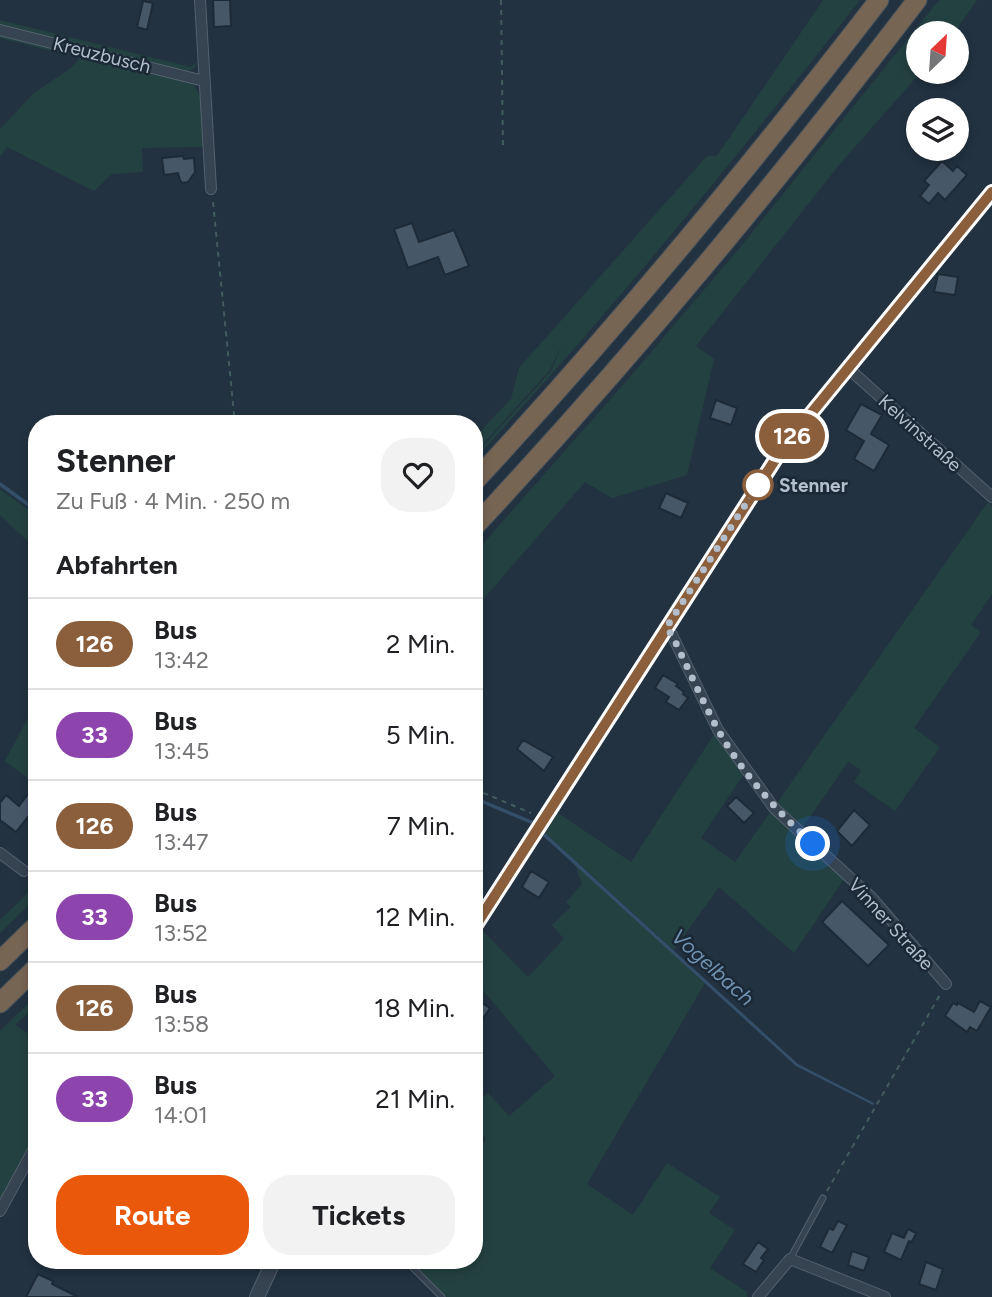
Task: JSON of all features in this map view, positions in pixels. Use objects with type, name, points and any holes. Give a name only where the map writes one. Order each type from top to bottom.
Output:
[{"type":"highway","points":[[483,472],[650,284],[789,115],[879,0]]},
{"type":"highway","points":[[483,517],[685,288],[811,135],[916,0]]},
{"type":"highway","points":[[0,961],[28,934]]},
{"type":"highway","points":[[0,1003],[28,976]]},
{"type":"street","points":[[200,0],[211,189]]},
{"type":"street","name":"Kreuzbusch","points":[[0,30],[204,81]]},
{"type":"street","points":[[483,914],[782,449],[992,192]]},
{"type":"street","name":"Kelvinstraße","points":[[849,369],[992,497]]},
{"type":"street","name":"Vinner Straße","points":[[666,628],[672,635],[718,730],[774,808],[872,898],[946,984]]},
{"type":"street","points":[[0,853],[24,871]]},
{"type":"street","points":[[0,1211],[28,1160]]},
{"type":"street","points":[[758,1297],[790,1259],[885,1297]]},
{"type":"street","points":[[257,1297],[270,1269]]},
{"type":"lane","points":[[24,871],[28,872]]},
{"type":"lane","points":[[790,1259],[823,1198]]},
{"type":"lane","points":[[414,1269],[442,1297]]},
{"type":"path","points":[[500,0],[503,150]]},
{"type":"path","points":[[211,189],[234,415]]},
{"type":"path","points":[[483,793],[544,819]]},
{"type":"path","points":[[823,1198],[946,984]]},
{"type":"green space","points":[[823,0],[860,0],[672,234],[483,450],[483,446],[551,371],[563,342],[550,370],[483,444],[483,429],[511,399],[519,368],[707,156],[717,156]]},
{"type":"green space","points":[[939,0],[977,0],[962,21],[922,21]]},
{"type":"green space","points":[[0,20],[191,67],[198,61],[192,69],[181,71],[0,26]]},
{"type":"green space","points":[[0,34],[187,80],[198,92],[201,101],[203,147],[142,148],[143,172],[112,174],[94,191],[7,147],[0,157],[0,129],[34,93],[71,68],[80,58],[0,38]]},
{"type":"green space","points":[[906,41],[906,84],[910,84],[839,165],[696,346],[714,359],[687,475],[612,498],[585,482],[483,600],[483,544],[737,251]]},
{"type":"green space","points":[[0,489],[28,509],[28,541],[0,515]]},
{"type":"green space","points":[[988,502],[992,506],[992,594],[971,625],[981,632],[914,728],[940,747],[895,811],[854,782],[861,770],[848,762],[803,827],[777,803]]},
{"type":"green space","points":[[28,717],[28,778],[5,761]]},
{"type":"green space","points":[[715,733],[744,774],[701,838],[735,862],[771,811],[844,879],[794,953],[719,887],[674,950],[545,833],[558,813],[631,862]]},
{"type":"green space","points":[[575,864],[705,983],[587,1184],[633,1215],[667,1163],[720,1197],[709,1213],[735,1230],[710,1268],[747,1292],[747,1297],[447,1297],[418,1269],[483,1269],[483,1144],[486,1139],[483,1136],[483,1097],[488,1093],[509,1116],[555,1076],[483,991],[483,931],[528,977],[564,939],[552,925],[571,907],[566,902],[582,884]]},
{"type":"green space","points":[[28,893],[28,906],[0,933],[0,920]]},
{"type":"green space","points":[[28,1004],[28,1013],[15,1025],[28,1033],[28,1149],[0,1200],[0,1031]]},
{"type":"water","points":[[545,833],[798,1064],[874,1103],[873,1105],[796,1066],[543,836]]},
{"type":"building","points":[[213,0],[230,0],[231,26],[214,27]]},
{"type":"building","points":[[143,1],[153,3],[147,30],[137,27]]},
{"type":"building","points":[[183,156],[184,159],[194,158],[195,172],[188,182],[182,183],[178,173],[164,175],[162,158]]},
{"type":"building","points":[[942,161],[953,171],[957,166],[967,175],[945,200],[938,193],[929,204],[920,196],[929,185],[924,181]]},
{"type":"building","points":[[412,223],[419,242],[454,230],[469,266],[445,275],[438,257],[408,268],[394,229]]},
{"type":"building","points":[[938,274],[958,277],[955,295],[934,292]]},
{"type":"building","points":[[716,400],[737,408],[731,425],[710,418]]},
{"type":"building","points":[[861,404],[882,415],[871,434],[889,445],[874,471],[854,459],[864,441],[846,430]]},
{"type":"building","points":[[666,493],[688,503],[681,518],[659,508]]},
{"type":"building","points":[[663,675],[678,684],[676,686],[688,698],[679,710],[666,702],[669,697],[655,688]]},
{"type":"building","points":[[523,740],[553,757],[544,771],[517,749]]},
{"type":"building","points":[[28,794],[28,817],[16,832],[0,820],[0,803],[6,795],[19,806]]},
{"type":"building","points":[[736,797],[754,813],[744,823],[727,806]]},
{"type":"building","points":[[854,810],[870,825],[852,846],[837,831]]},
{"type":"building","points":[[531,871],[549,882],[539,898],[522,887]]},
{"type":"building","points":[[842,901],[889,945],[868,966],[822,922]]},
{"type":"building","points":[[980,1001],[991,1007],[977,1031],[970,1027],[967,1032],[945,1016],[953,1003],[974,1012]]},
{"type":"building","points":[[483,1004],[490,1008],[483,1018]]},
{"type":"building","points":[[838,1221],[847,1225],[832,1253],[820,1247],[829,1228],[833,1230]]},
{"type":"building","points":[[908,1229],[916,1233],[912,1242],[909,1241],[901,1260],[884,1252],[892,1233],[904,1238]]},
{"type":"building","points":[[758,1242],[768,1249],[756,1272],[743,1264]]},
{"type":"building","points":[[852,1251],[869,1257],[864,1271],[848,1265]]},
{"type":"building","points":[[926,1262],[943,1269],[936,1290],[919,1284]]},
{"type":"building","points":[[38,1274],[53,1281],[52,1284],[78,1297],[26,1297]]},
{"type":"waterway","name":"Vogelbach","points":[[0,484],[28,504]]},
{"type":"waterway","name":"Vogelbach","points":[[483,802],[531,822]]},
{"type":"bus line","name":"126","points":[[483,914],[782,449],[992,192]]},
{"type":"place","name":"Stenner","points":[[758,485]]},
{"type":"route","points":[[758,485],[666,628],[672,635],[718,730],[732,751],[774,808],[813,844]]}]
